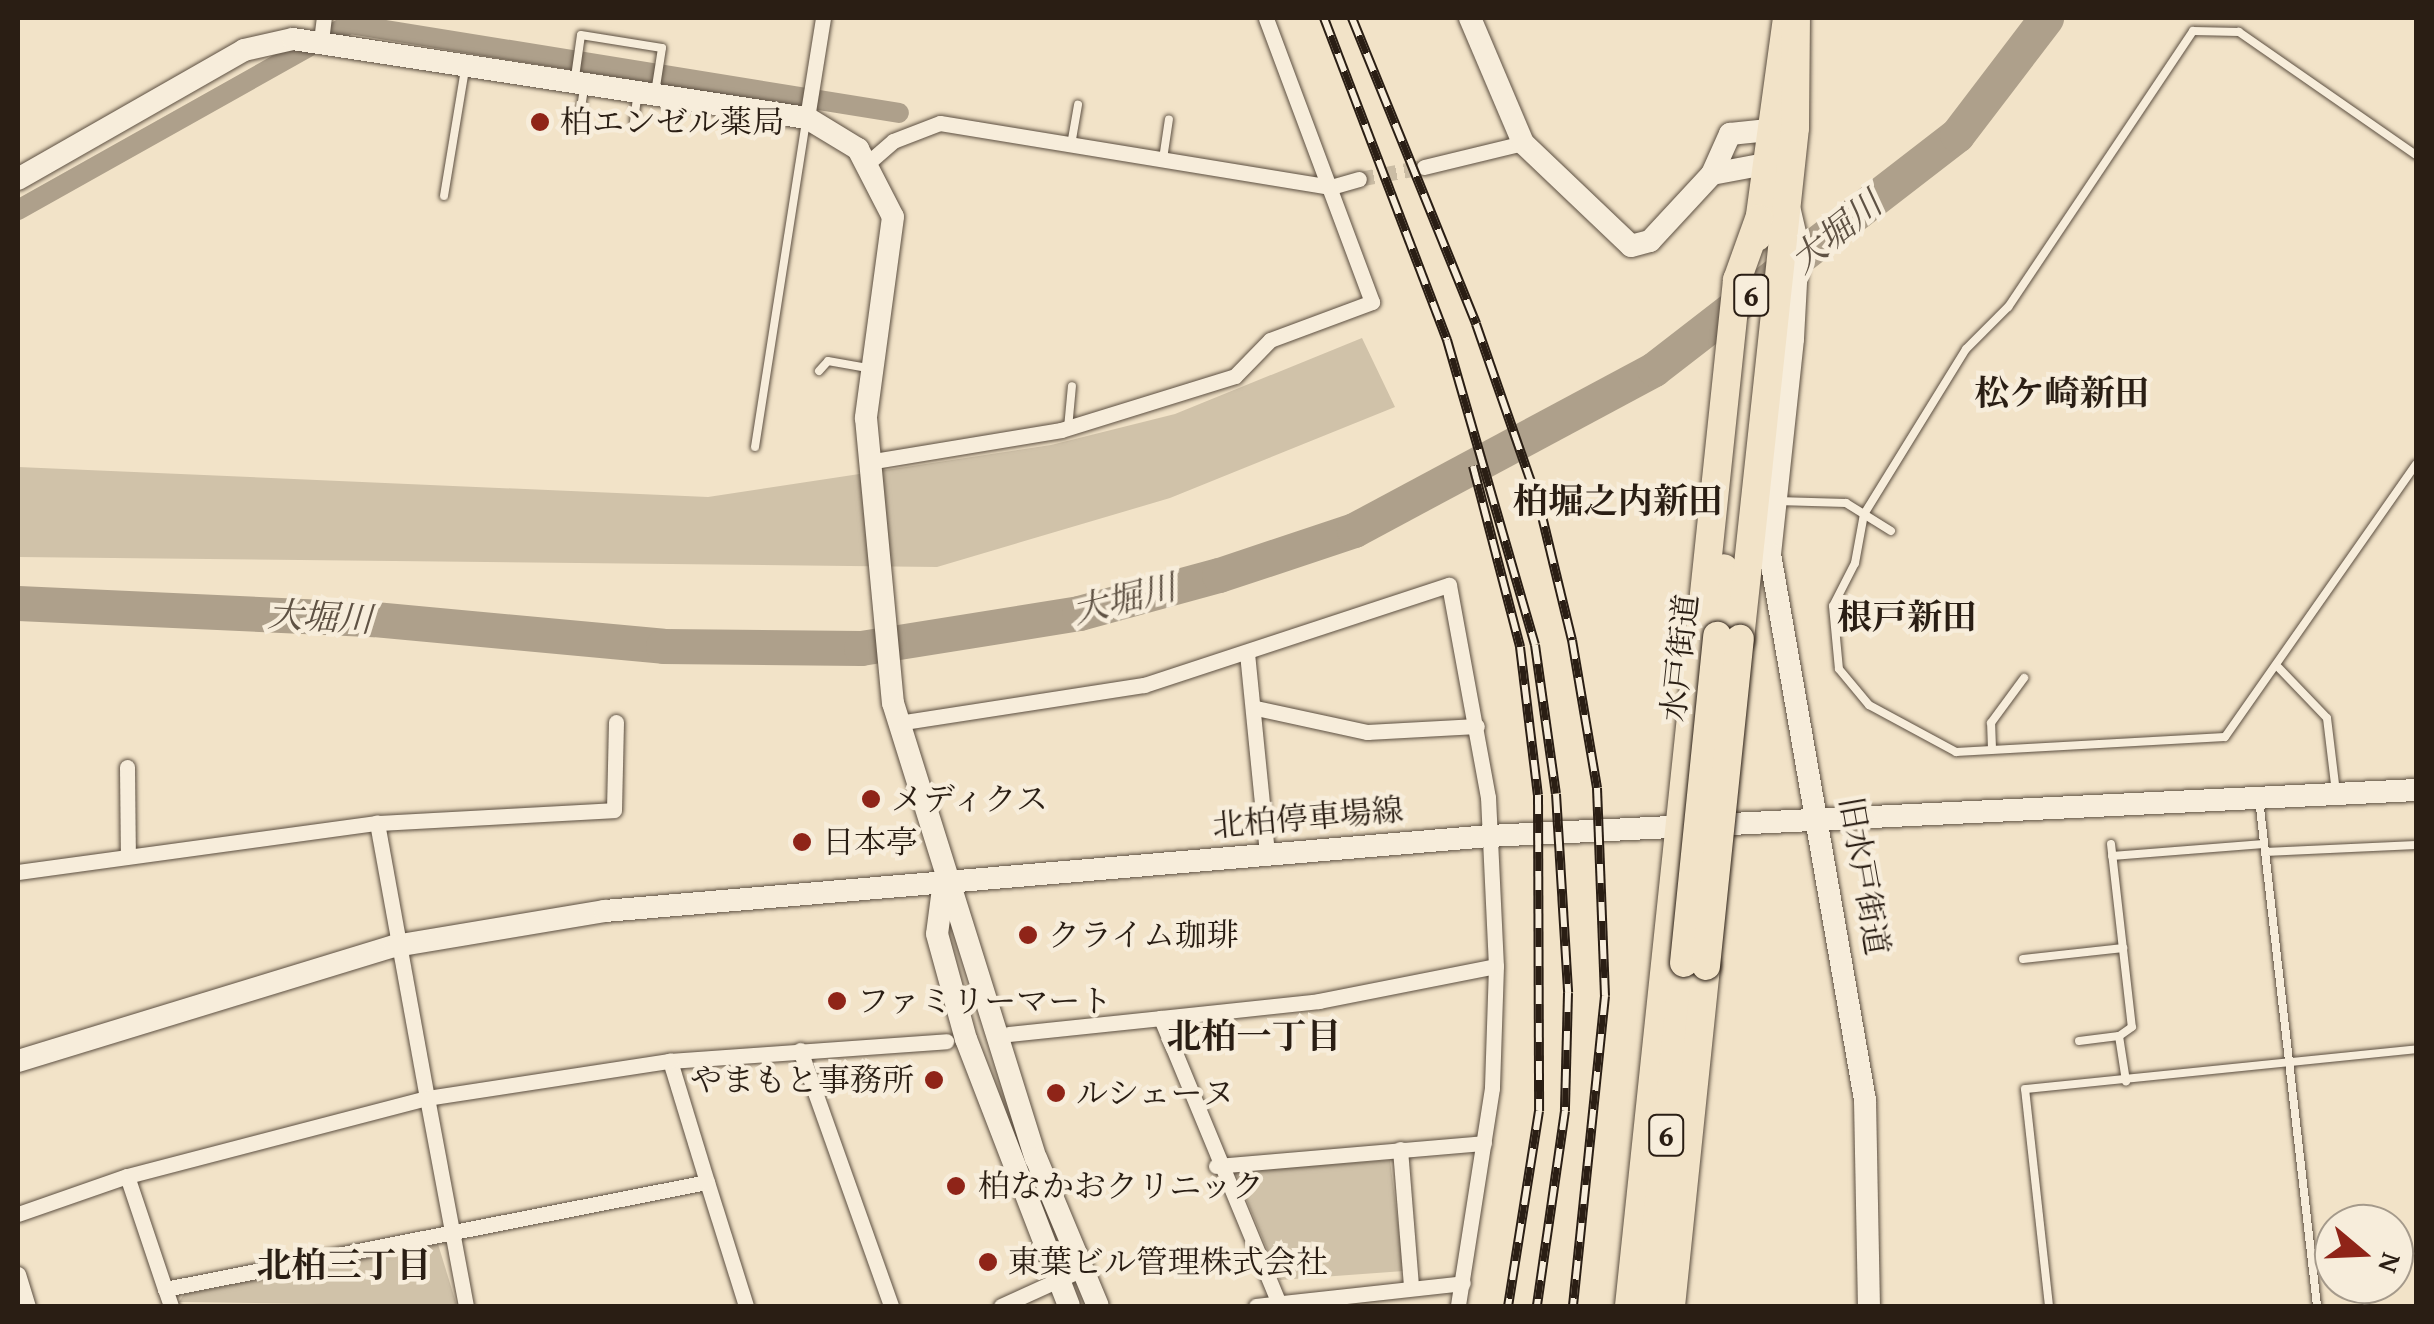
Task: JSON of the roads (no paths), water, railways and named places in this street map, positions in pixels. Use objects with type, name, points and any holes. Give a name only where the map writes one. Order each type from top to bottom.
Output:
[{"type":"highway","name":"水戸街道","points":[[1728,638],[1782,346],[1788,203],[1788,18]]},
{"type":"highway","name":"水戸街道","points":[[1671,1306],[1695,965],[1728,638],[1735,378],[1764,167],[1786,134],[1796,18]]},
{"type":"highway","points":[[1629,1306],[1677,824],[1735,378]]},
{"type":"highway","name":"水戸街道","points":[[1648,1306],[1695,965]]},
{"type":"street","points":[[807,118],[823,18]]},
{"type":"street","points":[[868,462],[1068,428],[1235,376],[1270,340],[1372,302],[1266,18]]},
{"type":"street","points":[[1470,18],[1523,143],[1631,246],[1650,242],[1712,174],[1730,134],[1786,134]]},
{"type":"street","points":[[18,179],[244,50],[323,29],[466,64],[807,118],[868,162],[893,217],[872,368],[868,462],[896,713],[944,882],[1080,1270],[1098,1306]]},
{"type":"street","points":[[868,162],[926,123],[1331,187],[1359,179]]},
{"type":"street","points":[[1424,168],[1523,143]]},
{"type":"street","points":[[1712,174],[1764,167]]},
{"type":"street","name":"旧水戸街道","points":[[1782,346],[1770,554],[1821,819],[1866,1100],[1869,1306]]},
{"type":"street","points":[[896,713],[1144,685],[1247,653],[1442,582],[1470,664],[1489,836],[1496,966],[1484,1143],[1458,1306]]},
{"type":"street","points":[[1247,653],[1256,708],[1267,853]]},
{"type":"street","points":[[1256,708],[1367,732],[1478,726]]},
{"type":"street","points":[[18,872],[377,823],[614,810],[616,722]]},
{"type":"street","points":[[127,768],[128,856]]},
{"type":"street","name":"北柏停車場線","points":[[18,1061],[396,946],[606,911],[1489,836],[2416,790]]},
{"type":"street","points":[[377,823],[396,946],[466,1306]]},
{"type":"street","points":[[944,882],[936,934],[1057,1283],[1069,1306]]},
{"type":"street","points":[[1009,1034],[1319,1001],[1496,966]]},
{"type":"street","points":[[1161,1018],[1216,1166],[1278,1302]]},
{"type":"street","points":[[18,1214],[127,1176],[427,1098],[670,1062],[946,1041]]},
{"type":"street","points":[[800,1050],[891,1306]]},
{"type":"street","points":[[670,1062],[746,1306]]},
{"type":"street","points":[[1216,1166],[1484,1143]]},
{"type":"street","points":[[1400,1149],[1411,1286]]},
{"type":"street","points":[[127,1176],[171,1306]]},
{"type":"street","points":[[165,1289],[707,1182]]},
{"type":"street","points":[[1001,1306],[1080,1270]]},
{"type":"street","points":[[18,1274],[28,1306]]},
{"type":"street","points":[[1256,1306],[1464,1283]]},
{"type":"lane","points":[[2415,470],[2279,668],[2225,737],[1992,749],[1932,743],[1869,706],[1840,668],[1833,606],[1855,563],[1864,514],[1966,350],[2008,306],[2193,31],[2238,32],[2416,155]]},
{"type":"lane","points":[[580,114],[581,35],[662,48],[634,122]]},
{"type":"lane","points":[[816,57],[834,60]]},
{"type":"lane","points":[[444,196],[466,64]]},
{"type":"lane","points":[[1071,144],[1078,105]]},
{"type":"lane","points":[[755,447],[807,118]]},
{"type":"lane","points":[[1163,160],[1169,119]]},
{"type":"lane","points":[[819,371],[828,361],[872,368]]},
{"type":"lane","points":[[1068,428],[1072,386]]},
{"type":"lane","points":[[1772,501],[1846,503],[1891,531]]},
{"type":"lane","points":[[2279,668],[2328,718],[2336,795]]},
{"type":"lane","points":[[1992,749],[1992,723],[2024,678]]},
{"type":"lane","points":[[2259,799],[2317,1306]]},
{"type":"lane","points":[[2079,1041],[2120,1036],[2132,1027],[2111,844]]},
{"type":"lane","points":[[2112,856],[2416,845]]},
{"type":"lane","points":[[2023,959],[2122,948]]},
{"type":"lane","points":[[2120,1036],[2126,1081]]},
{"type":"lane","points":[[2049,1306],[2024,1089],[2290,1066],[2416,1049]]},
{"type":"waterway","name":"大堀川","points":[[18,603],[374,619],[663,646],[861,648],[1079,613],[1219,575],[1354,530],[1654,369],[1957,135],[2046,18]]},
{"type":"waterway","points":[[18,210],[349,24],[899,113]]},
{"type":"tunnel","points":[[1359,179],[1424,167]]},
{"type":"railway","points":[[1324,18],[1447,340],[1535,645],[1556,794],[1568,993],[1565,1111],[1537,1306]]},
{"type":"railway","points":[[1352,18],[1476,324],[1540,508],[1572,640],[1597,788],[1605,996],[1573,1306]]},
{"type":"railway","points":[[1473,466],[1520,647],[1538,795],[1539,1111],[1508,1306]]},
{"type":"place","name":"柏エンゼル薬局","points":[[540,122]]},
{"type":"place","name":"メディクス","points":[[871,799]]},
{"type":"place","name":"日本亭","points":[[802,842]]},
{"type":"place","name":"クライム珈琲","points":[[1028,935]]},
{"type":"place","name":"ファミリーマート","points":[[837,1001]]},
{"type":"place","name":"やまもと事務所","points":[[934,1080]]},
{"type":"place","name":"ルシェーヌ","points":[[1056,1093]]},
{"type":"place","name":"柏なかおクリニック","points":[[956,1186]]},
{"type":"place","name":"東葉ビル管理株式会社","points":[[988,1262]]},
{"type":"district","name":"松ケ崎新田","points":[[2062,393]]},
{"type":"district","name":"柏堀之内新田","points":[[1618,501]]},
{"type":"district","name":"根戸新田","points":[[1907,617]]},
{"type":"district","name":"北柏一丁目","points":[[1254,1036]]},
{"type":"district","name":"北柏三丁目","points":[[344,1265]]}]
